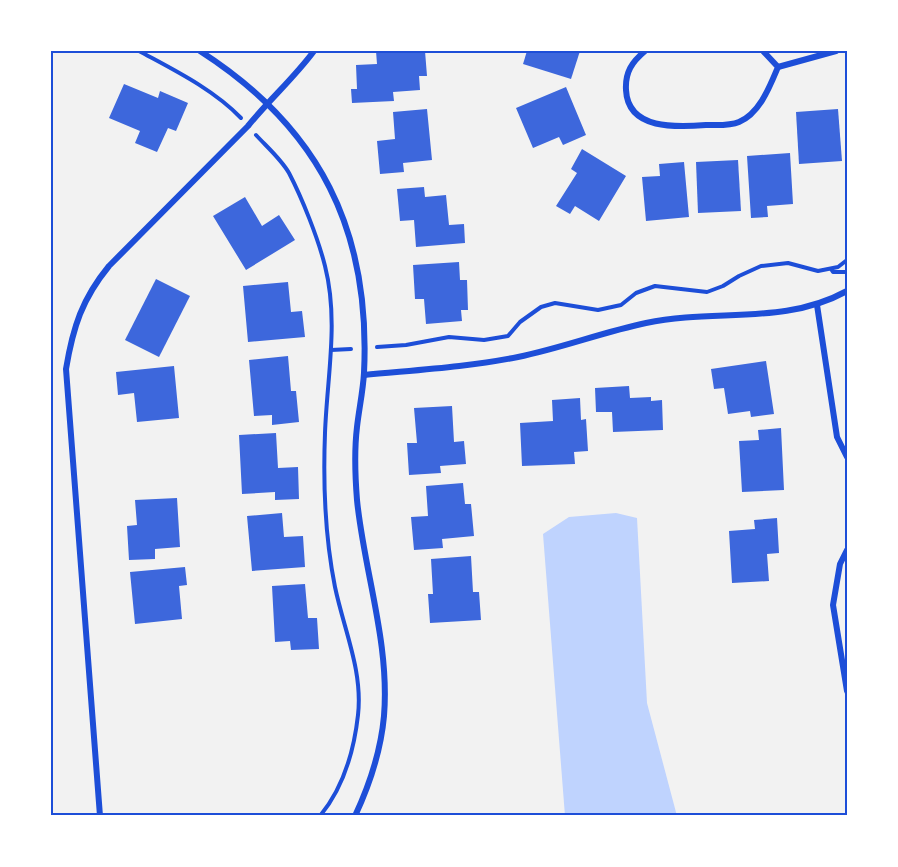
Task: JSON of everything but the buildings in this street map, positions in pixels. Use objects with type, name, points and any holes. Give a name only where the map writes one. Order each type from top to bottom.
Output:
[{"type":"street","points":[[200,51],[230,70],[296,134],[314,158],[333,193],[352,245],[361,282],[364,375],[354,465],[358,507],[384,663],[384,717],[375,762],[355,816]]},
{"type":"street","points":[[100,816],[66,369],[71,337],[93,285],[109,266],[248,126],[314,51]]},
{"type":"street","points":[[645,51],[633,61],[626,77],[628,101],[640,118],[658,125],[672,127],[740,122],[766,96],[778,67]]},
{"type":"street","points":[[763,51],[778,67]]},
{"type":"street","points":[[778,67],[836,51]]},
{"type":"street","points":[[364,375],[518,357],[579,343],[647,323],[705,315],[791,312],[817,305],[847,291]]},
{"type":"street","points":[[817,305],[837,437],[847,457]]},
{"type":"street","points":[[847,550],[840,564],[833,604],[847,691]]},
{"type":"path","points":[[139,51],[228,105],[288,171],[309,219],[325,267],[333,329],[325,434],[327,530],[335,586],[358,680],[358,703],[351,755],[333,801],[320,816]]},
{"type":"path","points":[[331,350],[406,345],[449,337],[484,340],[508,336],[520,322],[542,307],[555,303],[598,310],[621,305],[636,293],[655,286],[707,292],[762,266],[788,263],[818,270],[838,267],[847,260]]},
{"type":"path","points":[[831,268],[833,272],[847,272]]},
{"type":"water","points":[[616,513],[637,518],[647,703],[677,816],[565,816],[543,534],[569,517]]}]
